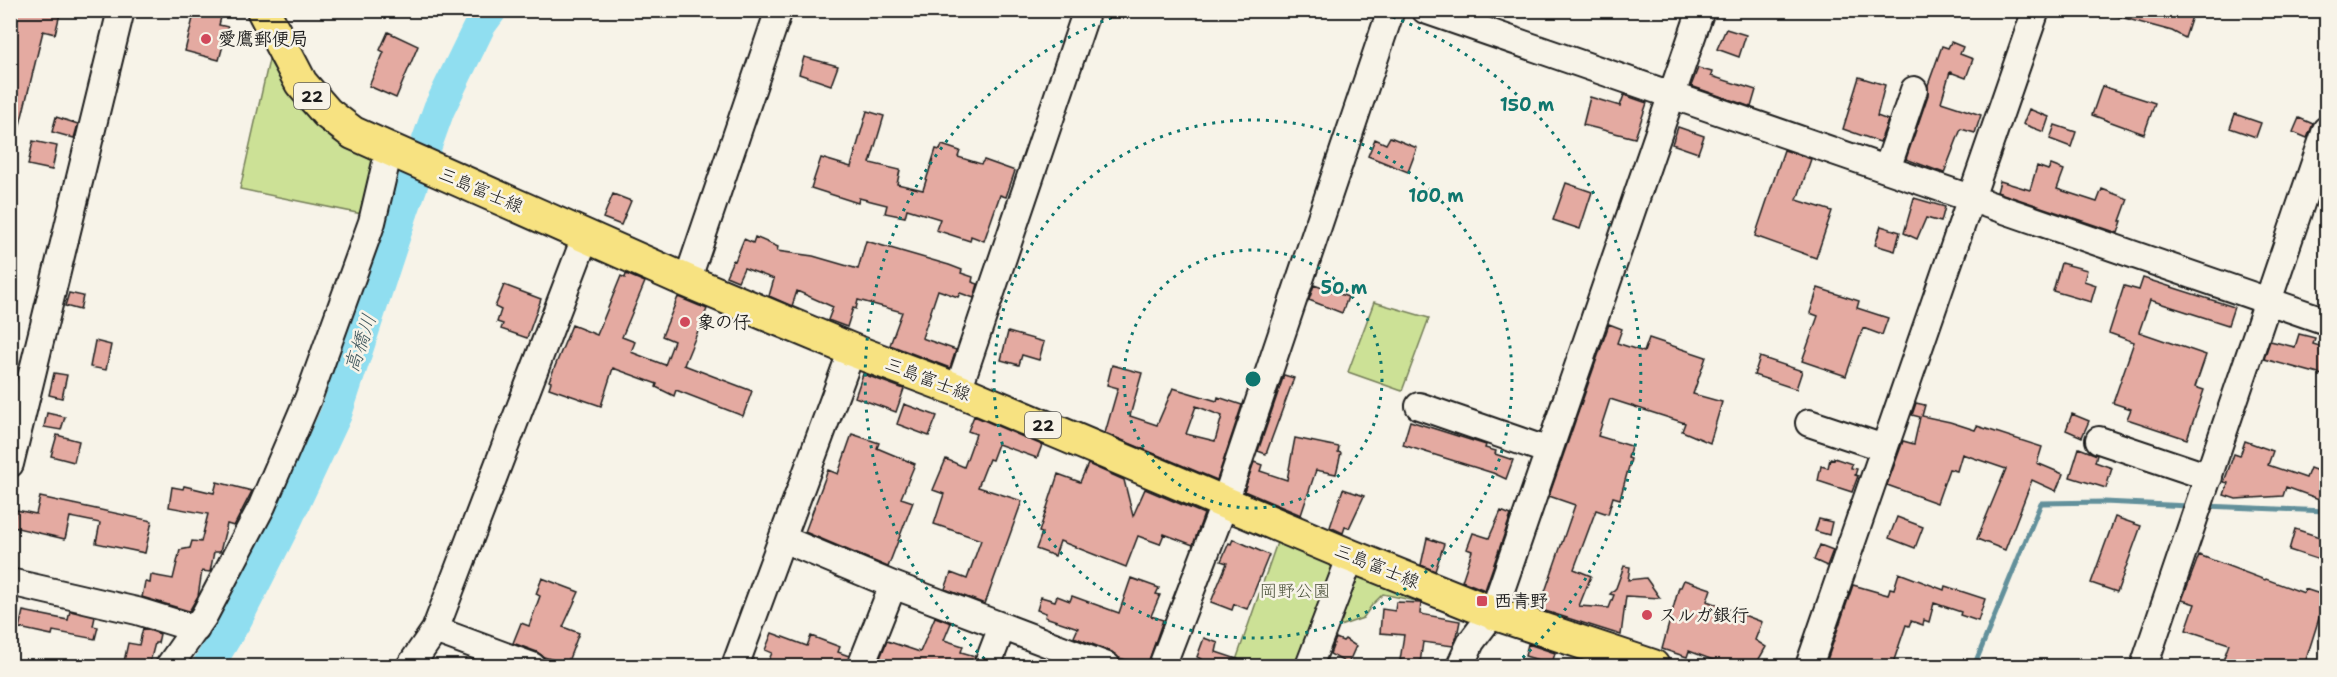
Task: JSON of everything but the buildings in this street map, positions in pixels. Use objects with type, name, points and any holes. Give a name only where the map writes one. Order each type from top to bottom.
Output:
[{"type":"main road","name":"三島富士線","points":[[263,10],[301,83],[327,113],[353,133],[390,151],[586,235],[687,282],[852,350],[958,390],[1352,556],[1493,613],[1653,666]]},
{"type":"street","points":[[10,464],[121,10]]},
{"type":"street","points":[[687,282],[779,10]]},
{"type":"street","points":[[958,390],[1087,10]]},
{"type":"street","points":[[1162,666],[1225,502],[1391,10]]},
{"type":"street","points":[[1425,10],[2326,321]]},
{"type":"street","points":[[1460,666],[1471,642],[1493,613],[1701,10]]},
{"type":"street","points":[[1809,666],[2036,10]]},
{"type":"street","points":[[1887,170],[1914,90]]},
{"type":"street","points":[[2144,666],[2326,130]]},
{"type":"street","points":[[169,666],[196,629],[262,507],[308,399],[372,222],[390,151]]},
{"type":"street","points":[[410,666],[435,630],[586,235]]},
{"type":"street","points":[[735,666],[852,350]]},
{"type":"street","points":[[1419,406],[1549,451]]},
{"type":"street","points":[[1809,423],[1884,448]]},
{"type":"street","points":[[2099,440],[2202,495]]},
{"type":"street","points":[[783,540],[893,585],[1107,666]]},
{"type":"street","points":[[1309,666],[1352,556]]},
{"type":"street","points":[[10,582],[136,611],[196,629]]},
{"type":"street","points":[[861,666],[893,585]]},
{"type":"street","points":[[987,666],[1002,627]]},
{"type":"street","points":[[435,630],[532,666]]},
{"type":"green space","points":[[269,60],[297,106],[332,139],[377,163],[367,215],[240,189]]},
{"type":"green space","points":[[1374,302],[1429,318],[1402,391],[1348,372]]},
{"type":"green space","name":"岡野公園","points":[[1280,534],[1342,560],[1301,666],[1234,666]]},
{"type":"green space","points":[[1354,564],[1439,606],[1383,594],[1363,618],[1340,626],[1329,624]]},
{"type":"waterway","name":"高橋川","points":[[208,666],[237,618],[336,414],[439,109],[480,25],[491,10]]},
{"type":"waterway","points":[[1974,666],[2041,503],[2104,502],[2189,506]]},
{"type":"waterway","points":[[2205,506],[2326,511]]},
{"type":"place","name":"愛鷹郵便局","points":[[206,39]]},
{"type":"place","name":"象の仔","points":[[685,322]]},
{"type":"place","name":"西青野","points":[[1482,601]]},
{"type":"place","name":"スルガ銀行","points":[[1647,615]]}]
